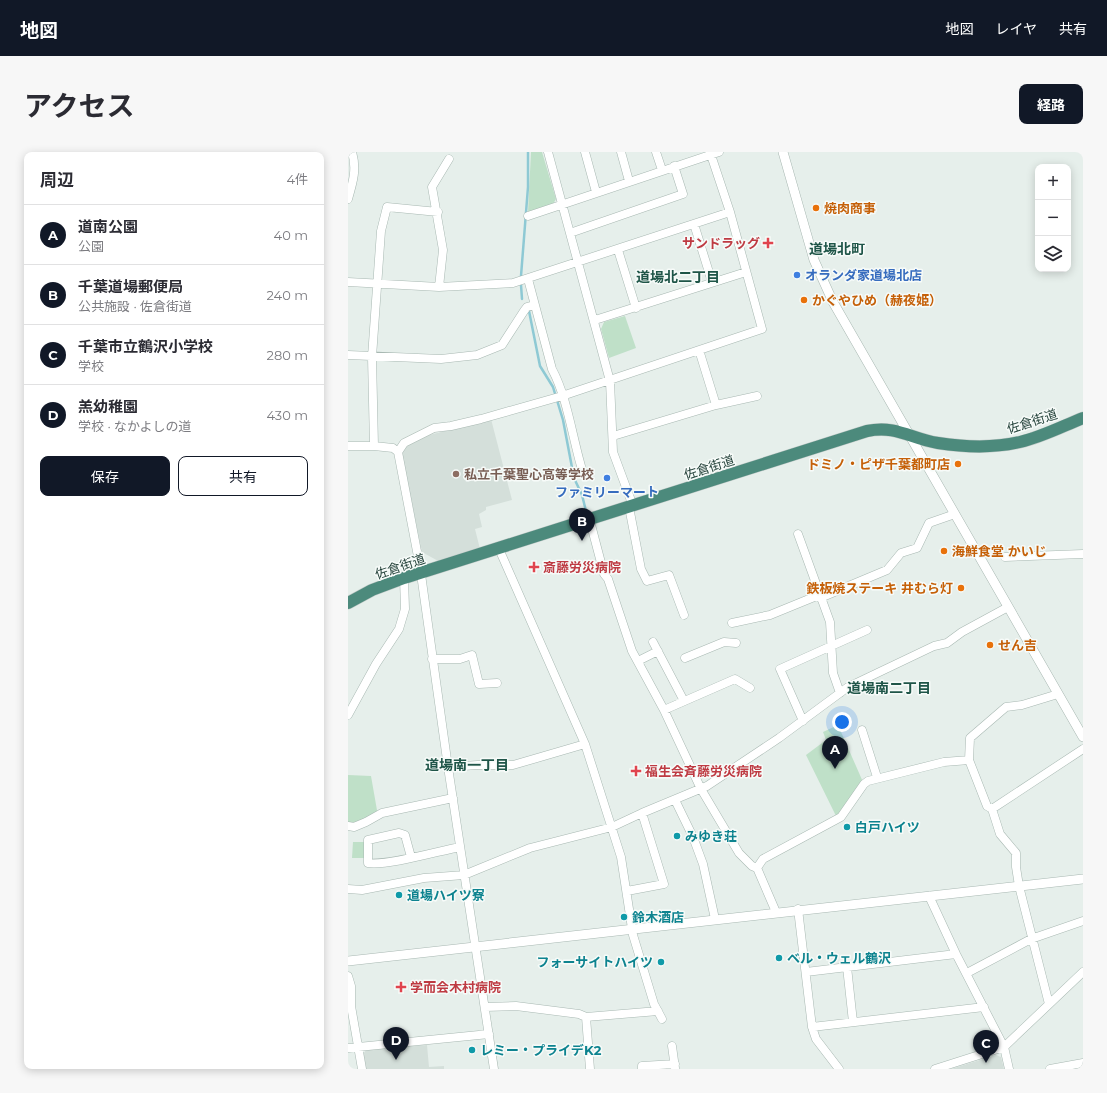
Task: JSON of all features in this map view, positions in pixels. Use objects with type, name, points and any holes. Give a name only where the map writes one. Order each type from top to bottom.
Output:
[{"type":"highway","name":"佐倉街道","points":[[348,603],[372,590],[404,578],[590,521],[867,431],[892,429],[940,443],[999,445],[1028,440],[1083,418]]},
{"type":"street","points":[[348,199],[354,177],[354,160],[352,152]]},
{"type":"street","points":[[548,152],[561,205],[570,233],[610,382],[615,458],[631,507],[641,569],[647,581],[669,575],[684,615]]},
{"type":"street","points":[[585,152],[596,192]]},
{"type":"street","points":[[621,152],[629,182]]},
{"type":"street","points":[[656,152],[662,170]]},
{"type":"street","points":[[783,152],[814,260],[833,302],[907,434],[955,514],[1083,737]]},
{"type":"street","points":[[398,452],[404,443],[434,428],[482,419],[557,398],[610,382],[762,329],[713,153],[528,216]]},
{"type":"street","points":[[438,287],[443,250],[438,212],[432,187],[449,158]]},
{"type":"street","points":[[570,233],[683,194],[674,166]]},
{"type":"street","points":[[374,446],[372,357],[381,231],[387,207],[438,212]]},
{"type":"street","points":[[348,282],[438,287],[502,285],[528,279],[578,263],[730,212]]},
{"type":"street","points":[[694,224],[712,282]]},
{"type":"street","points":[[618,250],[636,308]]},
{"type":"street","points":[[594,320],[636,308],[746,272]]},
{"type":"street","points":[[528,279],[552,369],[557,378],[557,398],[581,466]]},
{"type":"street","points":[[348,355],[441,359],[477,355],[502,344],[527,307],[534,305]]},
{"type":"street","points":[[699,350],[716,405]]},
{"type":"street","points":[[613,436],[716,405],[758,396]]},
{"type":"street","points":[[348,446],[393,448],[398,452],[420,573],[474,946],[494,1069]]},
{"type":"street","points":[[732,623],[770,615],[887,570],[902,553],[917,548],[929,523],[955,514]]},
{"type":"street","points":[[590,521],[604,574],[608,579],[626,639],[664,710],[701,789],[739,853],[752,866],[757,868],[776,912]]},
{"type":"street","points":[[798,534],[831,628],[833,673],[840,693]]},
{"type":"street","points":[[499,549],[584,744],[621,857],[633,929],[654,1004],[662,1019]]},
{"type":"street","points":[[1005,556],[1083,554]]},
{"type":"street","points":[[348,715],[376,664],[399,629],[405,609],[404,578]]},
{"type":"street","points":[[348,889],[362,890],[424,878],[464,875],[530,848],[612,827],[701,789],[779,738],[848,687],[934,646],[947,644],[962,632],[1008,607]]},
{"type":"street","points":[[803,721],[780,669],[867,630]]},
{"type":"street","points":[[653,642],[684,701]]},
{"type":"street","points":[[685,658],[724,642],[736,643]]},
{"type":"street","points":[[638,661],[658,651]]},
{"type":"street","points":[[432,660],[460,659],[472,655],[479,684],[497,683]]},
{"type":"street","points":[[664,710],[735,678],[750,688]]},
{"type":"street","points":[[1049,1004],[1031,939],[1019,886],[1016,867],[1016,853],[1000,834],[992,809],[988,806],[969,760],[970,738],[1006,707],[1022,705],[1058,694]]},
{"type":"street","points":[[862,730],[877,777]]},
{"type":"street","points":[[448,768],[478,765],[513,765],[584,744]]},
{"type":"street","points":[[992,809],[1083,749]]},
{"type":"street","points":[[757,868],[763,859],[841,817],[864,784],[877,777],[919,770],[944,762],[969,760]]},
{"type":"street","points":[[348,826],[354,827],[382,813],[452,798]]},
{"type":"street","points":[[675,800],[693,837],[703,864],[715,919]]},
{"type":"street","points":[[627,892],[664,884],[642,813]]},
{"type":"street","points":[[411,857],[405,835],[399,833],[368,840],[368,863],[377,864],[460,847]]},
{"type":"street","points":[[348,961],[798,909],[1019,886],[1082,881]]},
{"type":"street","points":[[929,896],[956,954],[1004,1047],[1008,1069]]},
{"type":"street","points":[[798,909],[812,1027],[816,1039],[839,1069]]},
{"type":"street","points":[[967,973],[1031,939],[1083,921]]},
{"type":"street","points":[[806,972],[956,954]]},
{"type":"street","points":[[847,967],[853,1022]]},
{"type":"street","points":[[935,1069],[1004,1047],[1083,972]]},
{"type":"street","points":[[348,976],[351,986],[351,1006],[362,1069]]},
{"type":"street","points":[[485,1007],[516,1006],[579,1014],[586,1017],[658,1011]]},
{"type":"street","points":[[812,1027],[984,1007]]},
{"type":"street","points":[[586,1017],[590,1069]]},
{"type":"street","points":[[348,1048],[489,1034]]},
{"type":"street","points":[[642,1069],[642,1066],[675,1067],[672,1046]]},
{"type":"street","points":[[1050,1069],[1083,1063]]},
{"type":"shaded area","name":"私立千葉聖心高等学校","points":[[491,419],[512,500],[486,507],[486,510],[479,514],[482,527],[475,529],[480,549],[440,562],[422,552],[401,449],[414,439]]},
{"type":"shaded area","points":[[427,1045],[429,1067],[444,1066],[444,1069],[366,1069],[363,1054],[367,1049]]},
{"type":"shaded area","points":[[996,1055],[1001,1057],[1004,1069],[951,1069]]},
{"type":"green space","points":[[531,152],[542,152],[556,199],[553,204],[528,212]]},
{"type":"green space","points":[[625,316],[636,348],[609,358],[601,329],[604,322]]},
{"type":"green space","points":[[838,725],[863,782],[837,818],[806,755],[826,740],[823,732]]},
{"type":"green space","points":[[348,775],[371,776],[378,816],[348,825]]},
{"type":"green space","points":[[353,842],[364,842],[364,858],[352,858]]},
{"type":"waterway","points":[[521,276],[528,187],[528,152]]},
{"type":"waterway","points":[[521,285],[522,299]]},
{"type":"waterway","points":[[529,311],[540,366],[553,387],[563,420],[574,478],[582,495],[587,515]]},
{"type":"place","name":"焼肉商事","points":[[816,208]]},
{"type":"place","name":"サンドラッグ","points":[[768,243]]},
{"type":"place","name":"オランダ家道場北店","points":[[797,275]]},
{"type":"place","name":"かぐやひめ（赫夜姫）","points":[[804,300]]},
{"type":"place","name":"ドミノ・ピザ千葉都町店","points":[[958,464]]},
{"type":"place","name":"私立千葉聖心高等学校","points":[[456,474]]},
{"type":"place","name":"ファミリーマート","points":[[607,478]]},
{"type":"place","name":"千葉道場郵便局","points":[[582,541]]},
{"type":"place","name":"海鮮食堂 かいじ","points":[[944,551]]},
{"type":"place","name":"斎藤労災病院","points":[[534,567]]},
{"type":"place","name":"鉄板焼ステーキ 井むら灯","points":[[961,588]]},
{"type":"place","name":"せん吉","points":[[990,645]]},
{"type":"place","name":"道南公園","points":[[835,769]]},
{"type":"place","name":"福生会斉藤労災病院","points":[[636,771]]},
{"type":"place","name":"白戸ハイツ","points":[[847,827]]},
{"type":"place","name":"みゆき荘","points":[[677,836]]},
{"type":"place","name":"道場ハイツ寮","points":[[399,895]]},
{"type":"place","name":"鈴木酒店","points":[[624,917]]},
{"type":"place","name":"ベル・ウェル鶴沢","points":[[779,958]]},
{"type":"place","name":"フォーサイトハイツ","points":[[661,962]]},
{"type":"place","name":"学而会木村病院","points":[[401,987]]},
{"type":"place","name":"レミー・プライデK2","points":[[472,1050]]},
{"type":"place","name":"羔幼稚園","points":[[396,1060]]},
{"type":"place","name":"千葉市立鶴沢小学校","points":[[986,1063]]},
{"type":"district","name":"道場北町","points":[[837,249]]},
{"type":"district","name":"道場北二丁目","points":[[678,277]]},
{"type":"district","name":"道場南二丁目","points":[[889,688]]},
{"type":"district","name":"道場南一丁目","points":[[467,765]]}]
